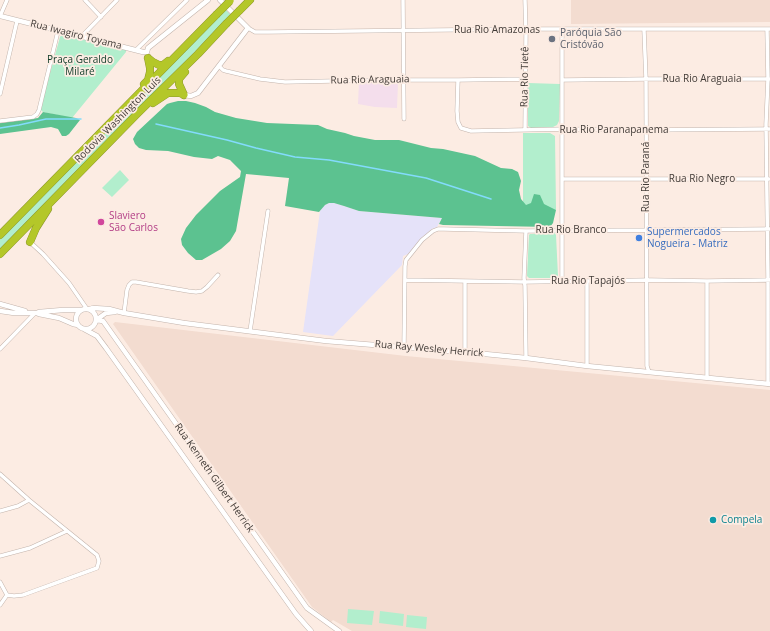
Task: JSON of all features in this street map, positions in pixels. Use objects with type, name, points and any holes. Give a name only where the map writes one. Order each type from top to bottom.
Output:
[{"type":"highway","name":"Rodovia Washington Luís","points":[[0,254],[250,0]]},
{"type":"highway","name":"Rodovia Washington Luís","points":[[0,235],[231,1]]},
{"type":"highway","points":[[147,55],[156,64],[163,64],[187,44]]},
{"type":"highway","points":[[184,95],[179,84],[179,79],[191,66],[198,54]]},
{"type":"highway","points":[[126,107],[148,80],[150,68],[147,55]]},
{"type":"highway","points":[[138,113],[168,93],[180,93],[184,95]]},
{"type":"highway","points":[[30,242],[36,228],[52,203],[64,188]]},
{"type":"street","points":[[0,16],[7,0]]},
{"type":"street","points":[[85,0],[101,17]]},
{"type":"street","points":[[82,36],[117,0]]},
{"type":"street","points":[[136,50],[187,0]]},
{"type":"street","points":[[147,55],[148,48],[208,0]]},
{"type":"street","points":[[184,95],[191,96],[198,93],[248,28],[220,0]]},
{"type":"street","points":[[403,0],[404,119]]},
{"type":"street","name":"Rua Rio Tietê","points":[[525,0],[525,130]]},
{"type":"street","name":"Rua Iwagiro Toyama","points":[[0,16],[144,52],[147,55]]},
{"type":"street","points":[[0,94],[17,20]]},
{"type":"street","name":"Rua Rio Amazonas","points":[[248,28],[255,32],[526,29],[768,29]]},
{"type":"street","points":[[768,29],[769,384]]},
{"type":"street","points":[[562,30],[562,281]]},
{"type":"street","name":"Rua Rio Paraná","points":[[644,30],[646,79],[647,366],[650,372]]},
{"type":"street","points":[[0,120],[34,117],[37,114],[58,31]]},
{"type":"street","name":"Rua Rio Araguaia","points":[[220,66],[226,71],[272,81],[285,82],[525,79]]},
{"type":"street","name":"Rua Rio Araguaia","points":[[562,80],[769,79]]},
{"type":"street","name":"Rua Rio Paranapanema","points":[[458,80],[457,111],[459,126],[471,131],[768,129]]},
{"type":"street","name":"Rua Rio Negro","points":[[562,179],[769,179]]},
{"type":"street","points":[[250,331],[268,211]]},
{"type":"street","name":"Rua Rio Branco","points":[[404,347],[406,260],[422,240],[433,231],[444,229],[526,231],[769,229]]},
{"type":"street","points":[[526,231],[526,358]]},
{"type":"street","points":[[30,242],[44,254],[69,283],[88,309],[93,312],[96,320]]},
{"type":"street","points":[[84,329],[94,326],[96,320],[106,313],[121,312],[127,290],[132,282],[196,292],[207,287],[218,275]]},
{"type":"street","name":"Rua Rio Tapajós","points":[[405,280],[587,282],[769,280]]},
{"type":"street","points":[[465,281],[465,352]]},
{"type":"street","points":[[707,281],[707,377]]},
{"type":"street","points":[[587,282],[587,366]]},
{"type":"street","points":[[0,304],[59,318],[78,325],[97,336],[296,614],[311,631]]},
{"type":"street","name":"Rua Ray Wesley Herrick","points":[[88,309],[102,308],[184,323],[326,341],[465,352],[769,384]]},
{"type":"street","points":[[0,311],[14,313],[36,313],[88,309]]},
{"type":"street","points":[[78,325],[76,315],[81,310]]},
{"type":"street","points":[[0,349],[36,313]]},
{"type":"street","name":"Rua Kenneth Gilbert Herrick","points":[[96,320],[103,321],[307,608],[339,631]]},
{"type":"street","points":[[0,474],[29,500],[97,555],[99,561],[97,568],[23,595],[7,595]]},
{"type":"street","points":[[0,511],[18,506],[29,500]]},
{"type":"street","points":[[0,556],[30,548],[67,531]]},
{"type":"street","points":[[0,582],[7,595]]},
{"type":"street","points":[[0,605],[7,595]]},
{"type":"shaded area","points":[[571,0],[770,0],[770,22],[571,24]]},
{"type":"shaded area","points":[[359,82],[398,83],[397,108],[375,107],[358,104]]},
{"type":"shaded area","points":[[329,203],[334,203],[359,211],[442,218],[437,227],[432,229],[408,254],[403,256],[402,265],[333,336],[303,332],[320,211],[323,206]]},
{"type":"shaded area","points":[[115,322],[406,356],[770,390],[770,631],[352,631],[333,620],[331,622],[312,607],[113,324]]},
{"type":"green space","points":[[225,9],[231,15],[0,250],[0,238]]},
{"type":"green space","name":"Praça Geraldo Milaré","points":[[62,34],[126,50],[126,52],[72,118],[43,112],[40,109]]},
{"type":"green space","points":[[528,83],[560,84],[559,121],[557,125],[553,127],[531,128],[528,126]]},
{"type":"green space","points":[[178,101],[195,103],[215,112],[236,118],[267,123],[318,125],[354,136],[375,140],[399,140],[431,148],[475,156],[501,168],[512,169],[518,172],[521,181],[519,190],[521,199],[526,205],[531,203],[534,194],[540,195],[544,204],[556,210],[553,223],[550,227],[443,225],[439,224],[442,218],[359,211],[334,203],[325,205],[319,212],[285,206],[289,178],[246,174],[236,231],[230,241],[221,249],[202,260],[196,260],[182,245],[181,239],[186,228],[196,215],[220,191],[240,177],[241,171],[230,160],[218,156],[212,159],[194,157],[168,151],[146,150],[139,148],[135,144],[133,139],[137,132],[167,104]]},
{"type":"green space","points":[[43,112],[80,120],[66,136],[62,136],[58,129],[51,127],[0,134],[0,123],[38,118]]},
{"type":"green space","points":[[523,133],[550,133],[555,136],[556,210],[523,212]]},
{"type":"green space","points":[[120,170],[129,180],[112,197],[102,188]]},
{"type":"green space","points":[[555,233],[558,276],[555,278],[529,278],[527,276],[529,235]]},
{"type":"green space","points":[[348,609],[374,611],[372,625],[347,623]]},
{"type":"green space","points":[[380,611],[404,614],[403,626],[379,623]]},
{"type":"green space","points":[[407,615],[427,617],[426,629],[406,627]]},
{"type":"waterway","points":[[0,128],[46,119],[81,119]]},
{"type":"waterway","points":[[156,124],[295,157],[329,160],[426,178],[491,199]]},
{"type":"place","name":"Paróquia São Cristóvão","points":[[552,39]]},
{"type":"place","name":"Slaviero São Carlos","points":[[101,222]]},
{"type":"place","name":"Supermercados Nogueira - Matriz","points":[[639,238]]},
{"type":"place","name":"Compela","points":[[713,520]]}]
